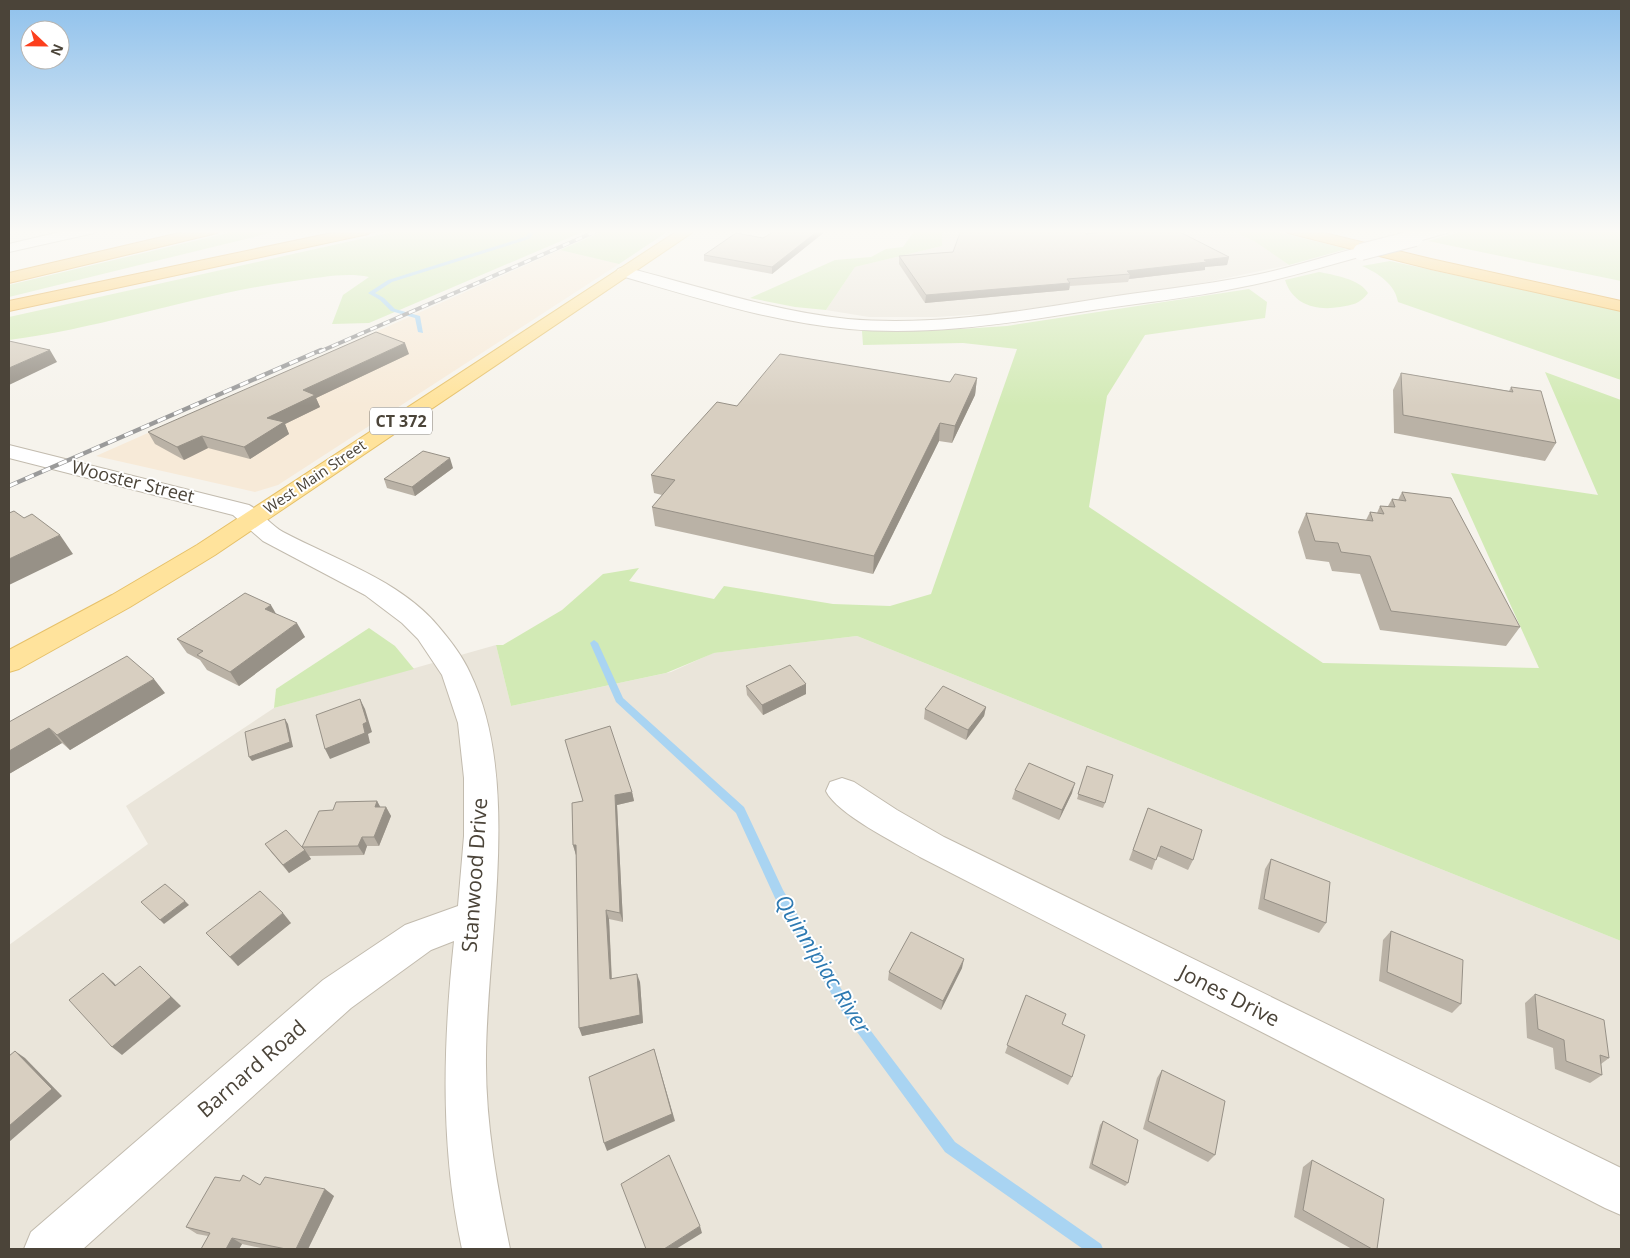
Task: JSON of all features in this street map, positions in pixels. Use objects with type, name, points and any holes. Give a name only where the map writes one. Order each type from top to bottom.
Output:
[{"type":"highway","points":[[9,302],[62,289]]},
{"type":"highway","points":[[9,306],[91,289]]},
{"type":"highway","points":[[1543,289],[1621,306]]},
{"type":"highway","points":[[1596,289],[1621,294]]},
{"type":"main road","name":"West Main Street","points":[[9,662],[140,590],[255,518],[599,289]]},
{"type":"street","points":[[687,289],[791,316],[850,324],[937,326],[1014,319],[1201,289]]},
{"type":"street","name":"Wooster Street","points":[[9,452],[224,505],[255,518]]},
{"type":"street","name":"Stanwood Drive","points":[[255,518],[262,528],[272,536],[366,584],[393,600],[430,633],[458,677],[470,707],[481,781],[482,820],[468,986],[465,1058],[469,1151],[486,1249]]},
{"type":"street","name":"Jones Drive","points":[[842,791],[885,820],[932,847],[1621,1192]]},
{"type":"street","name":"Barnard Road","points":[[48,1249],[337,994],[418,937],[474,917]]},
{"type":"shaded area","points":[[473,289],[581,289],[278,485],[255,492],[96,456]]},
{"type":"shaded area","points":[[840,289],[1169,289],[999,313],[936,317],[869,317],[826,310]]},
{"type":"shaded area","points":[[857,636],[1621,941],[1621,1249],[9,1249],[9,945],[148,844],[126,806],[274,708],[496,645],[511,706],[671,672],[713,653]]},
{"type":"green space","points":[[9,289],[43,289],[9,297]]},
{"type":"green space","points":[[136,289],[249,289],[80,328],[9,340],[9,317]]},
{"type":"green space","points":[[352,289],[449,289],[369,323],[332,324],[343,295]]},
{"type":"green space","points":[[771,289],[840,289],[826,310],[795,307],[750,298]]},
{"type":"green space","points":[[1249,289],[1267,302],[1265,318],[1145,335],[1107,396],[1089,507],[1323,663],[1539,668],[1451,473],[1598,495],[1545,372],[1621,400],[1621,941],[857,636],[714,653],[666,673],[511,706],[496,645],[503,645],[562,610],[603,574],[639,568],[629,581],[714,599],[724,586],[833,604],[890,606],[931,594],[1017,349],[963,343],[863,345],[862,331],[1007,326]]},
{"type":"green space","points":[[1289,289],[1365,289],[1368,293],[1362,300],[1352,305],[1322,308],[1300,301]]},
{"type":"green space","points":[[1392,289],[1518,289],[1621,311],[1621,380],[1398,302]]},
{"type":"green space","points":[[369,628],[395,646],[414,669],[274,708],[276,689]]},
{"type":"building","points":[[922,289],[1002,289],[926,295]]},
{"type":"building","points":[[376,332],[405,343],[303,390],[315,395],[267,418],[284,422],[244,447],[202,436],[177,447],[148,432]]},
{"type":"building","points":[[9,341],[50,350],[9,368]]},
{"type":"building","points":[[780,354],[950,382],[955,374],[977,378],[955,426],[940,423],[874,556],[652,507],[675,480],[651,475],[717,402],[737,406]]},
{"type":"building","points":[[1401,373],[1513,392],[1511,387],[1541,391],[1556,443],[1403,415]]},
{"type":"building","points":[[423,451],[450,458],[412,487],[384,479]]},
{"type":"building","points":[[1402,492],[1451,498],[1520,627],[1391,611],[1370,556],[1341,552],[1338,543],[1315,541],[1306,513],[1373,521],[1370,512],[1384,514],[1380,506],[1395,507],[1392,499],[1406,501]]},
{"type":"building","points":[[14,511],[24,518],[32,514],[60,535],[9,559],[9,513]]},
{"type":"building","points":[[245,593],[271,605],[265,609],[297,623],[230,672],[197,655],[203,651],[177,639]]},
{"type":"building","points":[[127,656],[154,679],[57,735],[49,728],[9,751],[9,722]]},
{"type":"building","points":[[790,665],[806,684],[762,705],[746,686]]},
{"type":"building","points":[[943,686],[986,707],[968,730],[925,709]]},
{"type":"building","points":[[360,699],[367,722],[363,724],[365,733],[325,749],[316,715]]},
{"type":"building","points":[[285,719],[290,742],[249,757],[245,732]]},
{"type":"building","points":[[610,726],[632,792],[615,795],[620,913],[606,910],[610,979],[637,974],[640,1015],[579,1028],[576,845],[573,845],[572,803],[583,801],[565,740]]},
{"type":"building","points":[[1029,763],[1075,783],[1062,810],[1015,790]]},
{"type":"building","points":[[1087,766],[1113,775],[1105,803],[1078,794]]},
{"type":"building","points":[[377,801],[375,807],[386,807],[374,837],[362,837],[358,846],[302,847],[319,811],[333,810],[336,802]]},
{"type":"building","points":[[1148,808],[1202,830],[1193,860],[1161,846],[1156,860],[1133,850]]},
{"type":"building","points":[[286,830],[305,850],[283,865],[265,844]]},
{"type":"building","points":[[1271,859],[1330,882],[1326,923],[1264,899]]},
{"type":"building","points":[[165,884],[185,901],[160,920],[141,902]]},
{"type":"building","points":[[260,891],[283,913],[230,957],[206,933]]},
{"type":"building","points":[[1391,931],[1463,960],[1461,1004],[1387,972]]},
{"type":"building","points":[[911,932],[964,959],[943,1001],[889,972]]},
{"type":"building","points":[[140,966],[171,997],[112,1047],[69,1000],[103,973],[115,986]]},
{"type":"building","points":[[1535,994],[1604,1020],[1609,1058],[1600,1055],[1602,1075],[1566,1061],[1564,1040],[1538,1029]]},
{"type":"building","points":[[1026,995],[1066,1014],[1062,1024],[1085,1035],[1072,1077],[1007,1045]]},
{"type":"building","points":[[654,1049],[672,1114],[604,1143],[589,1077]]},
{"type":"building","points":[[15,1051],[52,1089],[9,1126],[9,1056]]},
{"type":"building","points":[[1162,1070],[1225,1101],[1215,1155],[1148,1121]]},
{"type":"building","points":[[1103,1121],[1138,1140],[1128,1183],[1092,1164]]},
{"type":"building","points":[[669,1155],[700,1226],[664,1249],[646,1249],[621,1184]]},
{"type":"building","points":[[1312,1160],[1384,1199],[1377,1249],[1372,1249],[1303,1210]]},
{"type":"building","points":[[243,1175],[260,1185],[265,1177],[325,1189],[296,1249],[286,1249],[232,1238],[226,1249],[201,1249],[210,1233],[186,1227],[215,1177],[240,1181]]},
{"type":"waterway","name":"Quinnipiac River","points":[[378,289],[371,293],[382,299],[393,310],[418,317],[421,332]]},
{"type":"waterway","name":"Quinnipiac River","points":[[594,643],[619,700],[740,810],[779,894],[845,1006],[950,1147],[1096,1249]]},
{"type":"railway","points":[[319,352],[464,289]]},
{"type":"railway","points":[[9,486],[321,350]]}]
